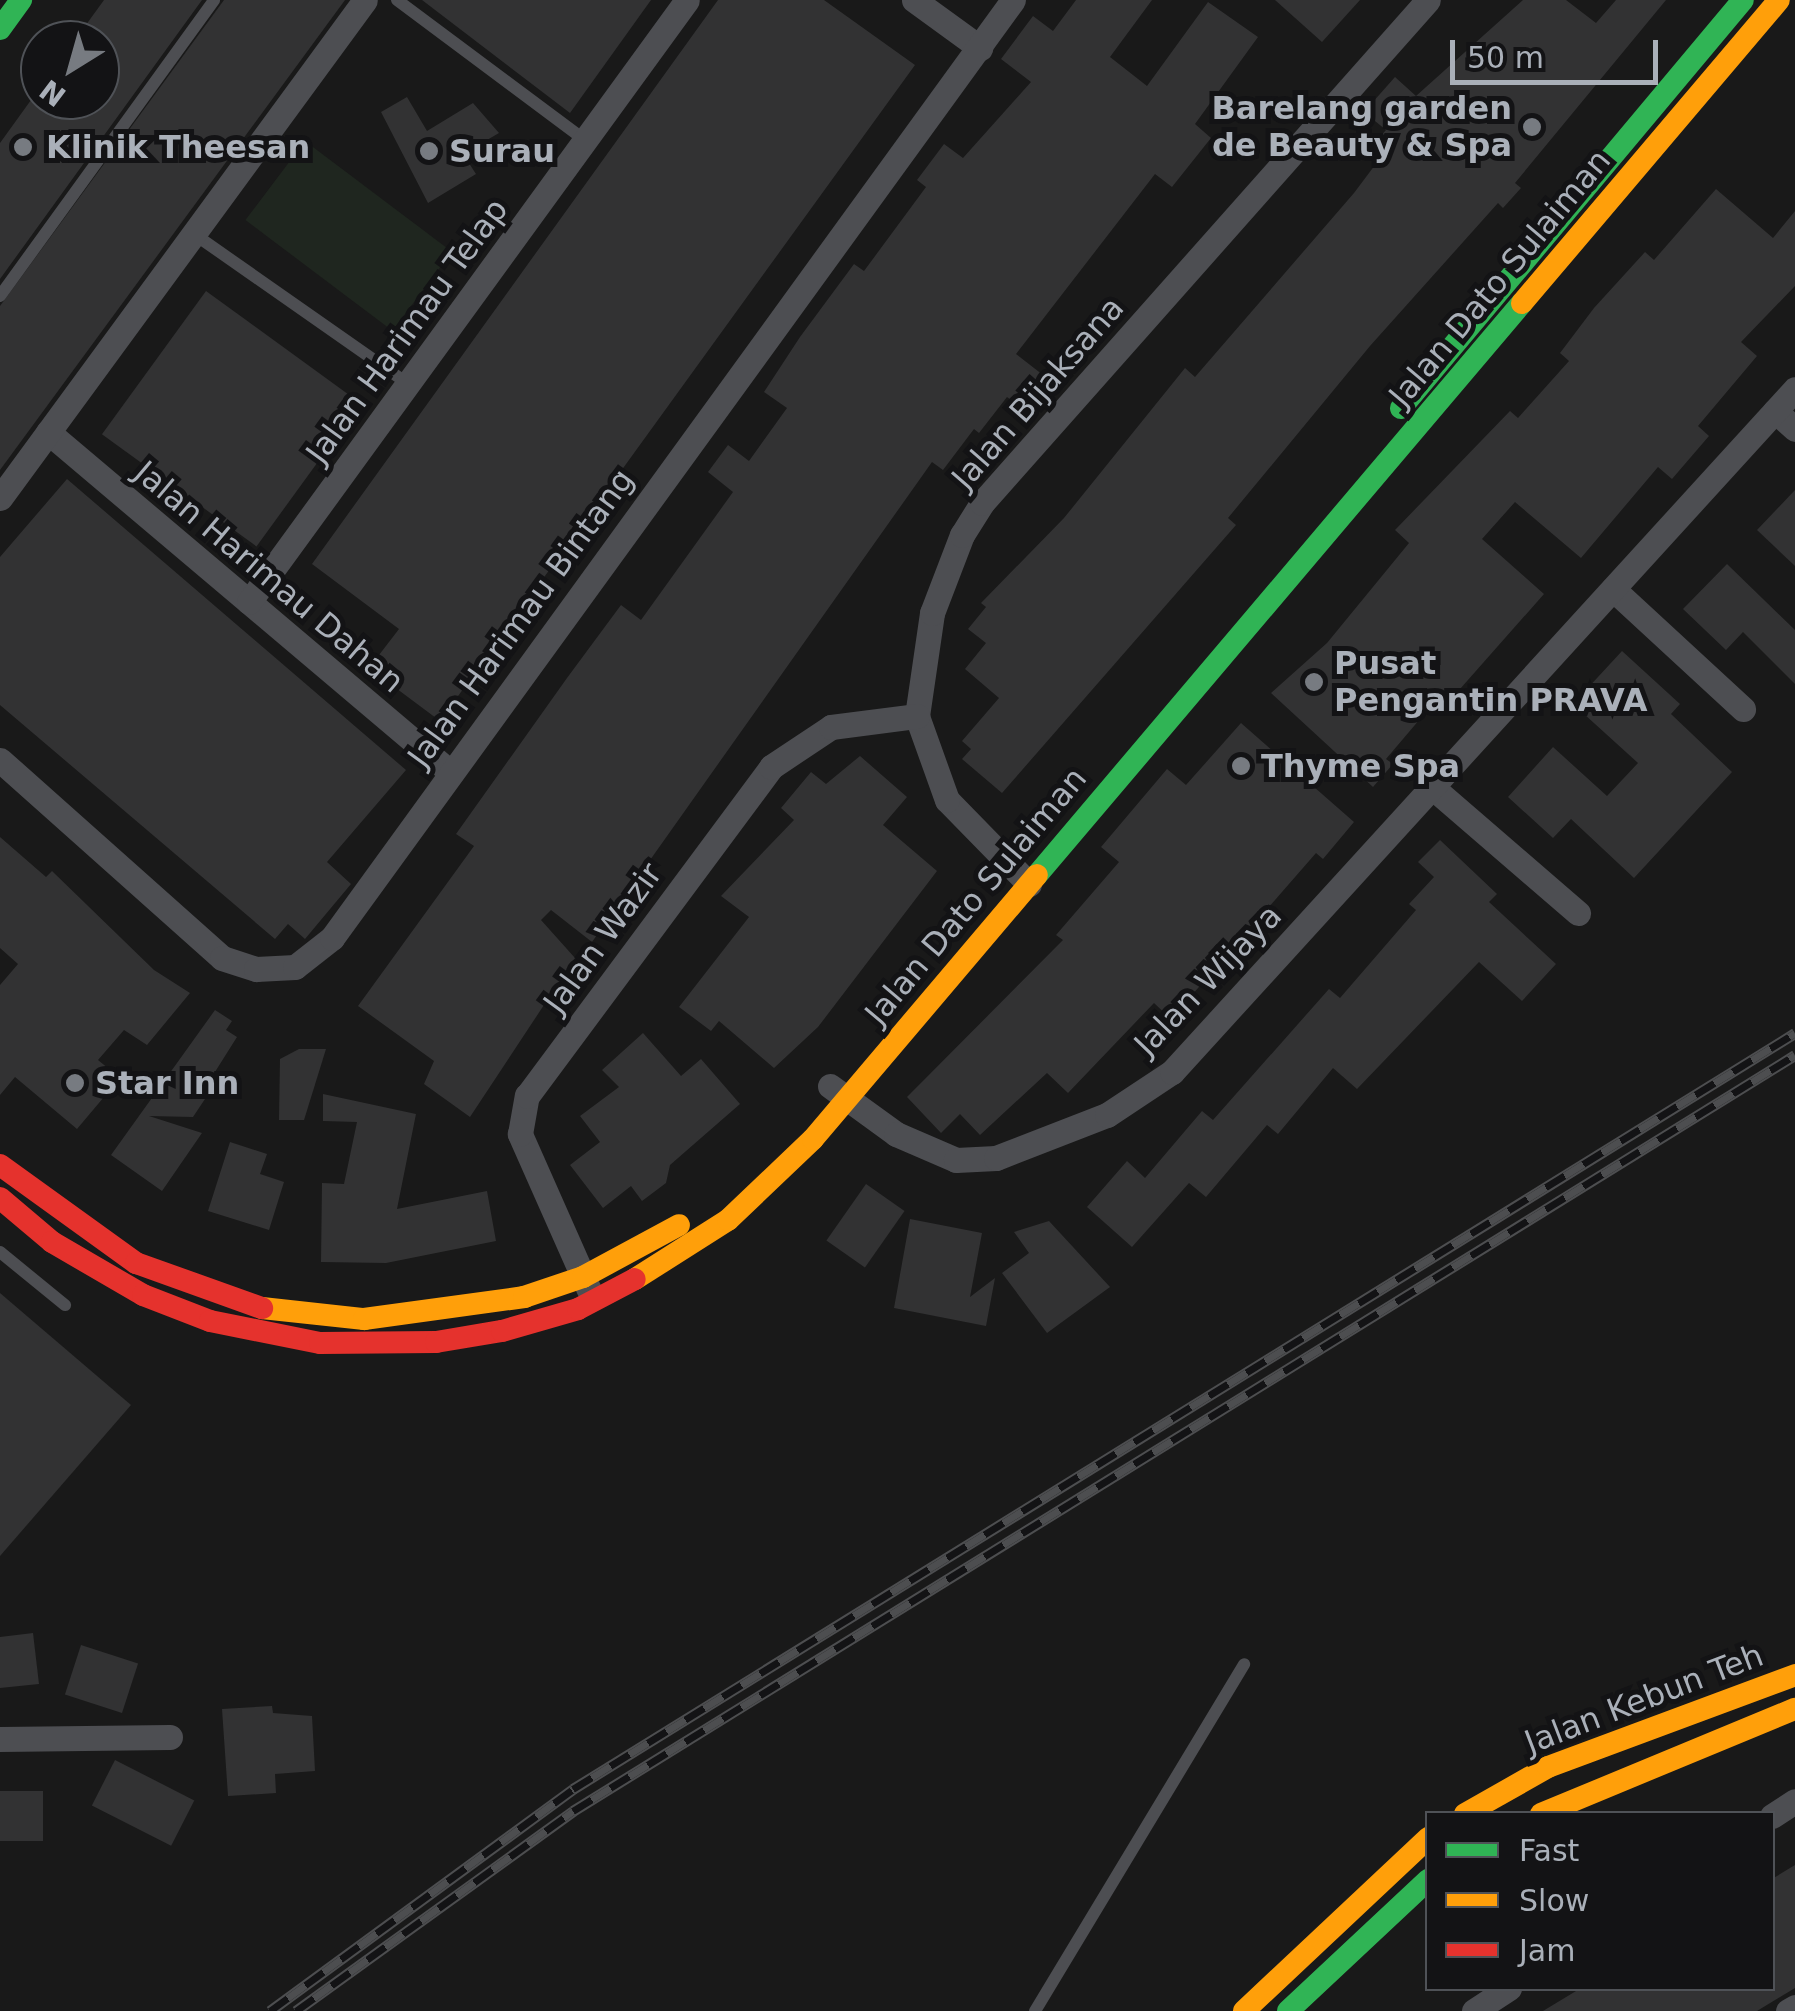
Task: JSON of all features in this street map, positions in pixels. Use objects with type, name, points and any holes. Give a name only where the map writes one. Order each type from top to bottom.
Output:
[{"type":"street","points":[[0,30],[21,0]]},
{"type":"street","points":[[0,498],[365,0]]},
{"type":"street","name":"Jalan Harimau Telap","points":[[250,602],[687,0]]},
{"type":"street","points":[[914,0],[980,48]]},
{"type":"street","name":"Jalan Harimau Bintang","points":[[0,760],[222,958],[256,969],[296,967],[332,938],[449,770],[1013,0]]},
{"type":"street","name":"Jalan Bijaksana","points":[[1020,876],[947,800],[917,716],[932,613],[982,503],[1428,0]]},
{"type":"street","name":"Jalan Dato Sulaiman","points":[[0,1198],[52,1242],[142,1295],[276,1338],[436,1342],[502,1332],[594,1301],[728,1220],[1020,876],[1743,0]]},
{"type":"street","name":"Jalan Dato Sulaiman","points":[[1020,876],[1779,0]]},
{"type":"street","name":"Jalan Wijaya","points":[[837,1094],[956,1160],[1010,1154],[1107,1116],[1172,1072],[1795,389]]},
{"type":"street","points":[[1775,411],[1795,429]]},
{"type":"street","name":"Jalan Harimau Dahan","points":[[48,432],[449,770]]},
{"type":"street","points":[[1613,588],[1743,709]]},
{"type":"street","name":"Jalan Wazir","points":[[594,1301],[520,1134],[527,1096],[771,767],[831,727],[917,716]]},
{"type":"street","points":[[1432,787],[1578,913]]},
{"type":"street","name":"Jalan Dato Sulaiman","points":[[0,1164],[136,1263],[235,1303],[364,1319],[455,1311],[584,1277],[708,1204],[837,1094]]},
{"type":"street","name":"Jalan Kebun Teh","points":[[1470,1811],[1548,1767],[1795,1674]]},
{"type":"street","name":"Jalan Kebun Teh","points":[[1548,1811],[1795,1709]]},
{"type":"street","points":[[0,1738],[170,1737]]},
{"type":"street","points":[[1244,2011],[1425,1841]]},
{"type":"street","points":[[1288,2011],[1425,1883]]},
{"type":"street","points":[[1474,2011],[1504,1991]]},
{"type":"street","points":[[1788,2011],[1795,2007]]},
{"type":"lane","points":[[0,296],[214,0]]},
{"type":"lane","points":[[397,0],[586,140]]},
{"type":"lane","points":[[194,234],[408,384]]},
{"type":"lane","points":[[0,1252],[65,1305]]},
{"type":"lane","points":[[1036,2011],[1244,1664]]},
{"type":"shaded area","points":[[305,141],[452,252],[392,331],[245,220]]},
{"type":"building","points":[[104,0],[202,0],[120,113],[120,20],[90,20]]},
{"type":"building","points":[[224,0],[345,0],[0,470],[0,306]]},
{"type":"building","points":[[422,0],[651,0],[570,113]]},
{"type":"building","points":[[718,0],[824,0],[915,65],[440,721],[369,668],[399,629],[312,564]]},
{"type":"building","points":[[1076,0],[1152,0],[1110,57],[1147,86],[1208,2],[1258,37],[1195,124],[1211,138],[1172,187],[1155,174],[1016,354],[1043,375],[1019,406],[1007,397],[979,433],[974,429],[943,470],[932,462],[592,942],[551,910],[541,920],[575,958],[470,1117],[424,1084],[434,1061],[358,1006],[474,846],[456,834],[567,678],[621,605],[641,620],[733,492],[708,472],[728,445],[749,461],[787,408],[764,392],[800,337],[854,264],[864,271],[926,187],[917,180],[944,144],[963,158],[1031,82],[1001,59],[1033,16],[1053,31]]},
{"type":"building","points":[[1275,0],[1360,0],[1322,42]]},
{"type":"building","points":[[1523,0],[1566,0],[1596,23],[1616,0],[1666,0],[1515,183],[1521,188],[1503,208],[1498,203],[1370,346],[1228,518],[1236,525],[1002,793],[962,759],[971,749],[962,741],[999,698],[965,669],[986,643],[968,629],[986,607],[981,603],[1064,518],[1185,368],[1195,377],[1354,193],[1378,161],[1367,151],[1386,130],[1364,112],[1395,77],[1416,96]]},
{"type":"building","name":"Surau","points":[[407,97],[427,131],[473,103],[499,133],[463,154],[476,174],[428,203],[381,112]]},
{"type":"building","points":[[20,115],[20,120],[115,120],[0,279],[0,143]]},
{"type":"building","points":[[1716,189],[1773,238],[1795,211],[1795,286],[1741,342],[1757,356],[1698,426],[1709,436],[1672,479],[1658,467],[1581,558],[1515,502],[1482,539],[1544,594],[1445,706],[1437,699],[1386,759],[1393,764],[1373,787],[1271,693],[1327,643],[1409,543],[1395,530],[1510,411],[1518,418],[1569,361],[1560,353],[1594,308],[1645,252],[1654,260]]},
{"type":"building","points":[[206,291],[361,403],[256,546],[102,434]]},
{"type":"building","points":[[67,479],[406,770],[327,862],[351,884],[305,939],[288,924],[275,939],[0,705],[0,557]]},
{"type":"building","points":[[1795,490],[1795,566],[1757,530]]},
{"type":"building","points":[[1727,564],[1795,630],[1795,684],[1743,632],[1726,650],[1683,609]]},
{"type":"building","points":[[1622,651],[1680,704],[1671,714],[1732,772],[1634,878],[1571,819],[1553,838],[1508,797],[1553,747],[1607,796],[1638,763],[1573,704]]},
{"type":"building","points":[[1241,723],[1354,822],[1323,859],[1316,853],[1171,1019],[1154,1003],[1068,1093],[1047,1073],[980,1135],[960,1114],[941,1133],[907,1097],[1063,940],[1056,935],[1119,862],[1101,847],[1167,769],[1186,785]]},
{"type":"building","points":[[860,756],[907,797],[883,825],[937,871],[818,1027],[774,1068],[719,1021],[711,1031],[679,1007],[749,917],[721,896],[794,820],[781,808],[811,772],[826,784]]},
{"type":"building","points":[[0,837],[46,877],[52,871],[154,970],[190,993],[147,1045],[124,1030],[98,1060],[120,1078],[77,1129],[15,1077],[0,1095],[0,985],[18,964],[0,948]]},
{"type":"building","points":[[1440,840],[1497,894],[1489,902],[1556,964],[1522,1001],[1479,962],[1357,1089],[1333,1068],[1278,1134],[1267,1125],[1206,1197],[1189,1183],[1132,1247],[1087,1207],[1127,1161],[1145,1178],[1202,1111],[1213,1120],[1329,989],[1340,998],[1416,910],[1409,904],[1434,877],[1418,862]]},
{"type":"building","points":[[215,1010],[232,1021],[226,1030],[237,1037],[208,1083],[213,1087],[193,1117],[149,1116],[202,1133],[162,1191],[111,1155]]},
{"type":"building","points":[[643,1033],[681,1076],[701,1059],[740,1104],[670,1165],[666,1183],[642,1201],[631,1186],[603,1208],[570,1165],[600,1142],[580,1116],[619,1087],[602,1070]]},
{"type":"building","points":[[299,1049],[326,1049],[304,1120],[279,1120],[280,1059]]},
{"type":"building","points":[[323,1094],[416,1114],[397,1209],[487,1191],[496,1241],[386,1263],[321,1262],[322,1183],[344,1184],[357,1122],[323,1121]]},
{"type":"building","points":[[230,1142],[267,1154],[260,1174],[284,1182],[269,1230],[208,1211]]},
{"type":"building","points":[[866,1184],[905,1211],[865,1267],[826,1241]]},
{"type":"building","points":[[910,1219],[982,1233],[970,1297],[995,1278],[986,1326],[894,1308]]},
{"type":"building","points":[[1049,1221],[1110,1287],[1047,1333],[1002,1273],[1029,1253],[1014,1232]]},
{"type":"building","points":[[0,1293],[131,1405],[0,1556]]},
{"type":"building","points":[[33,1633],[39,1684],[0,1688],[0,1637]]},
{"type":"building","points":[[81,1645],[138,1664],[122,1713],[65,1694]]},
{"type":"building","points":[[272,1706],[273,1713],[312,1716],[315,1771],[275,1774],[276,1793],[228,1796],[222,1709]]},
{"type":"building","points":[[115,1760],[194,1800],[171,1846],[92,1805]]},
{"type":"building","points":[[0,1791],[43,1791],[43,1841],[0,1841]]},
{"type":"building","points":[[1795,1865],[1795,1988],[1757,2011],[1543,2011],[1576,1991],[1775,1991],[1775,1877]]},
{"type":"railway","points":[[270,2011],[573,1789],[1795,1033]]},
{"type":"railway","points":[[296,2011],[573,1811],[1795,1055]]},
{"type":"traffic: fast","points":[[0,29],[21,0]]},
{"type":"traffic: fast","points":[[1401,408],[1743,0]]},
{"type":"traffic: fast","points":[[1037,875],[1522,303]]},
{"type":"traffic: fast","points":[[1288,2011],[1425,1883]]},
{"type":"traffic: slow","points":[[1522,303],[1779,0]]},
{"type":"traffic: slow","points":[[635,1279],[728,1220],[813,1139],[1037,875]]},
{"type":"traffic: slow","points":[[262,1308],[364,1319],[524,1297],[583,1277],[679,1225]]},
{"type":"traffic: slow","points":[[1470,1811],[1548,1767],[1795,1675]]},
{"type":"traffic: slow","points":[[1548,1811],[1795,1709]]},
{"type":"traffic: slow","points":[[1244,2011],[1425,1841]]},
{"type":"traffic: jam","points":[[0,1165],[136,1263],[262,1308]]},
{"type":"traffic: jam","points":[[0,1198],[52,1242],[143,1295],[210,1321],[320,1343],[436,1342],[502,1331],[578,1309],[635,1279]]},
{"type":"place","name":"Barelang garden de Beauty & Spa","points":[[1532,127]]},
{"type":"place","name":"Klinik Theesan","points":[[23,147]]},
{"type":"place","name":"Surau","points":[[429,151]]},
{"type":"place","name":"Pusat Pengantin PRAVA","points":[[1314,682]]},
{"type":"place","name":"Thyme Spa","points":[[1241,766]]},
{"type":"place","name":"Star Inn","points":[[75,1083]]}]
